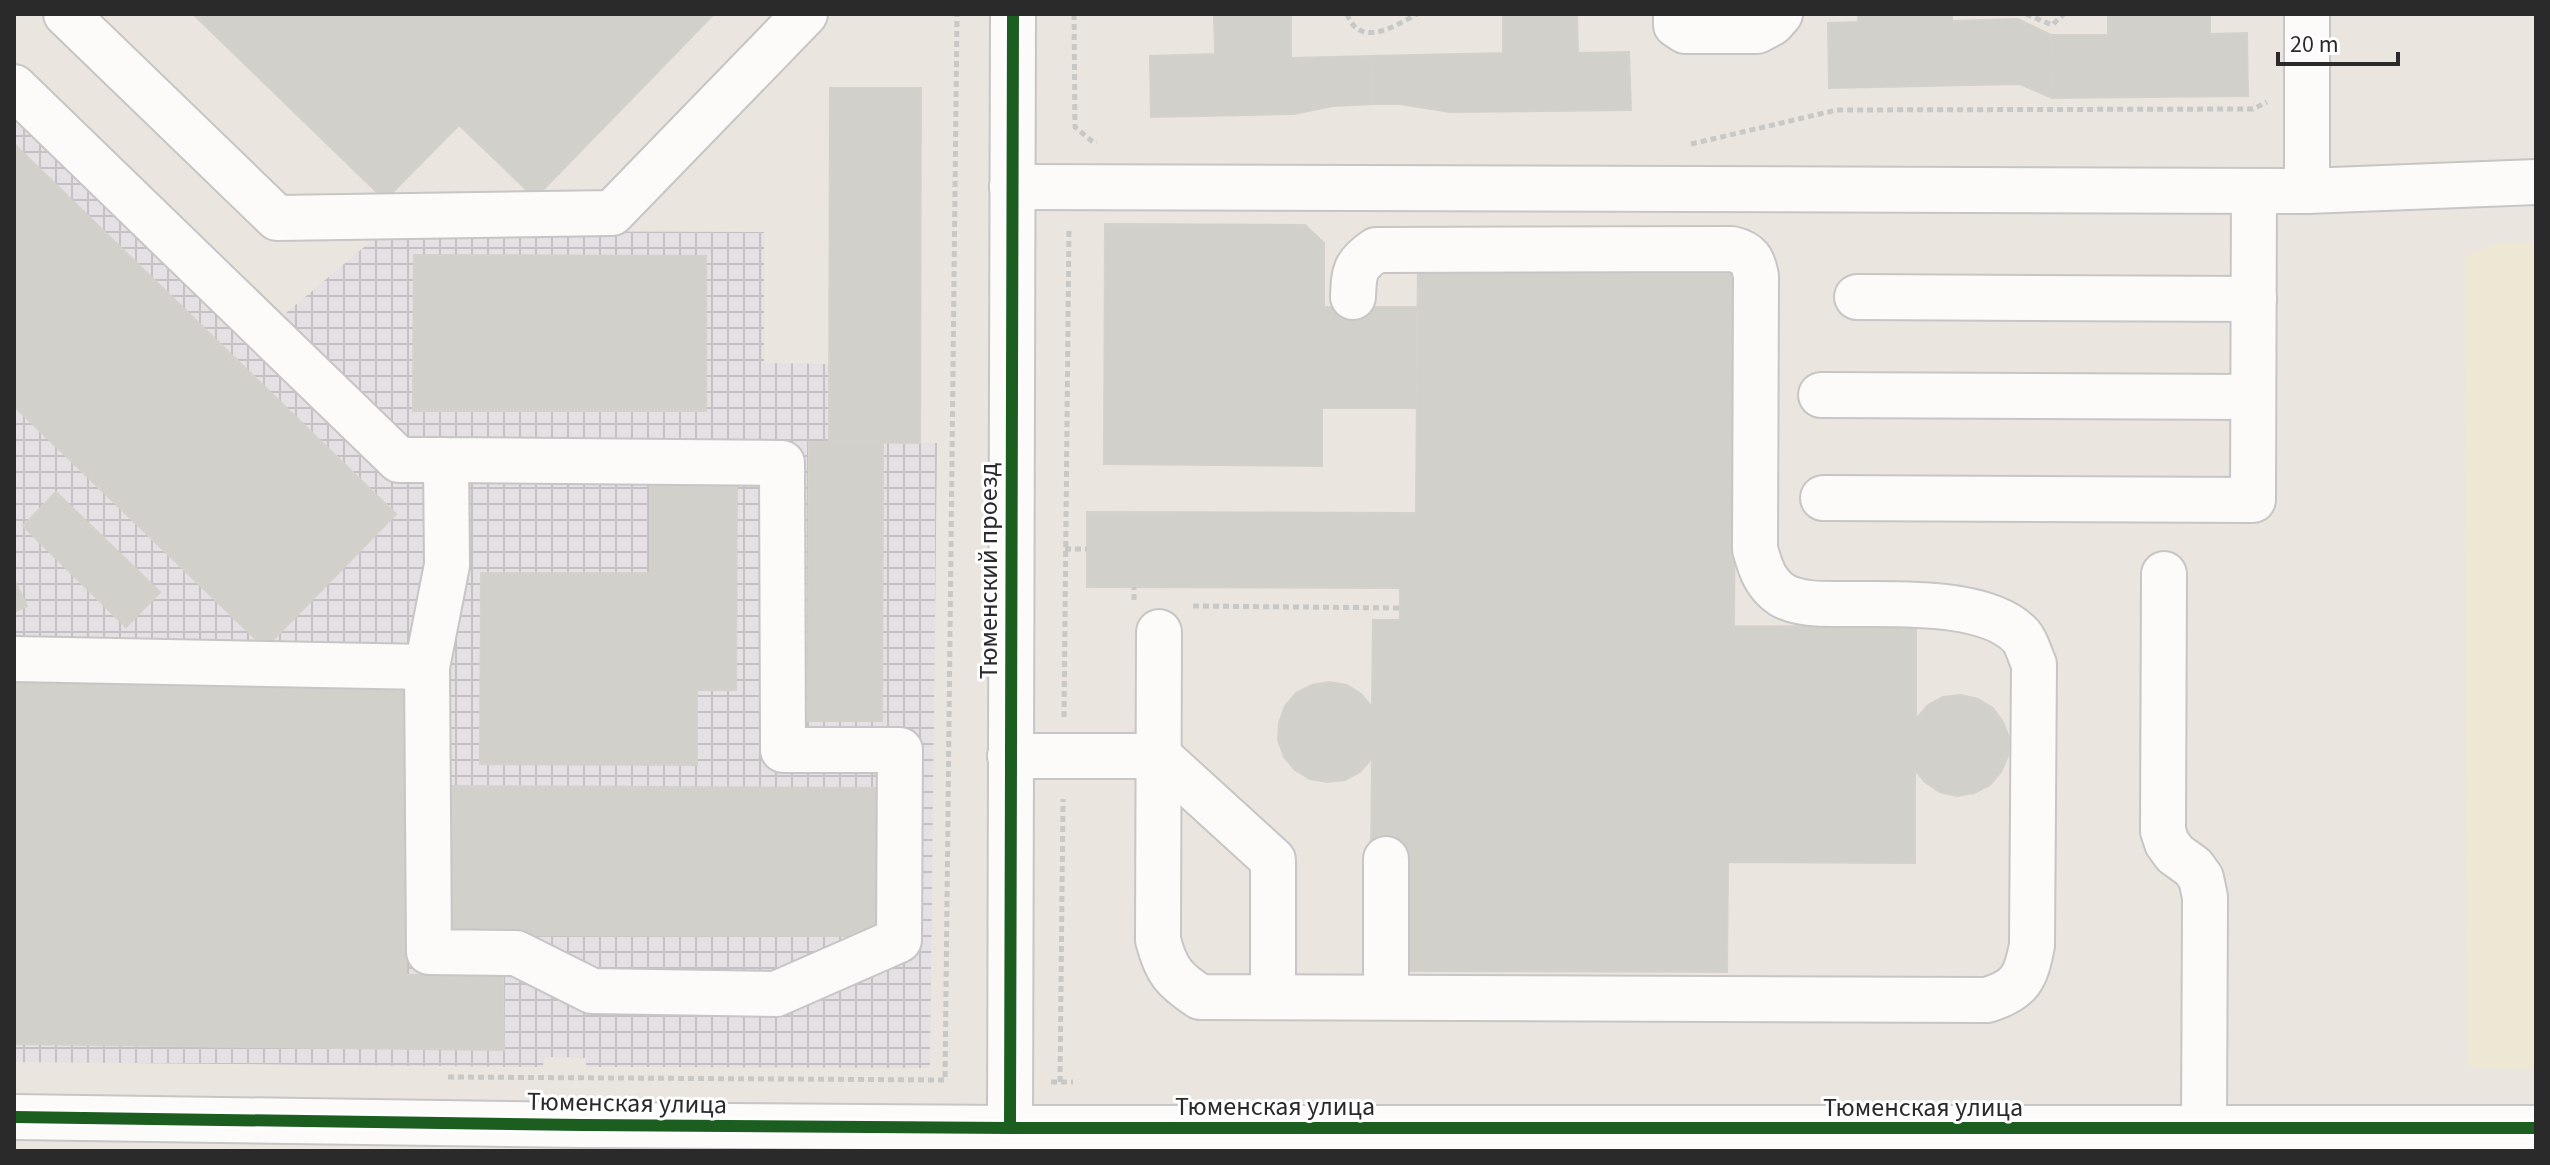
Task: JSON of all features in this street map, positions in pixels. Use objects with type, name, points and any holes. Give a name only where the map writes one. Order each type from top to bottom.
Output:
[{"type":"street","points":[[66,14],[277,218],[612,213],[805,14]]},
{"type":"street","name":"Тюменский проезд","points":[[1010,1128],[1013,14]]},
{"type":"street","points":[[1676,14],[1676,25],[1685,31],[1757,31],[1772,23],[1780,14]]},
{"type":"street","points":[[2307,14],[2307,191]]},
{"type":"street","points":[[14,87],[399,460],[446,460],[782,463],[783,750],[900,750],[899,940],[776,994],[592,991],[516,953],[429,952],[427,667],[447,565],[446,460]]},
{"type":"street","points":[[1012,187],[2307,191],[2536,182]]},
{"type":"street","points":[[1823,498],[2253,500],[2254,191]]},
{"type":"street","points":[[1161,615],[1158,940],[1164,963],[1177,981],[1200,997],[1987,1000],[2006,994],[2017,986],[2028,970],[2032,945],[2034,664],[2021,636],[1997,620],[1964,609],[1812,604],[1784,596],[1768,582],[1755,549],[1754,261],[1744,252],[1732,249],[1376,250],[1358,265],[1354,275],[1353,297]]},
{"type":"street","points":[[1857,297],[2254,299]]},
{"type":"street","points":[[1821,395],[2253,397]]},
{"type":"street","points":[[2164,574],[2163,831],[2175,854],[2193,867],[2201,878],[2205,897],[2204,1128]]},
{"type":"street","points":[[14,659],[427,667]]},
{"type":"street","points":[[1010,756],[1159,756],[1273,860],[1273,997]]},
{"type":"street","points":[[1386,859],[1386,997]]},
{"type":"street","name":"Тюменская улица","points":[[14,1117],[584,1138],[1010,1128],[1376,1140],[1887,1140],[2204,1128],[2536,1128]]},
{"type":"path","points":[[440,1077],[945,1080],[957,14]]},
{"type":"path","points":[[1074,14],[1075,127],[1093,142],[1105,143]]},
{"type":"path","points":[[1347,14],[1354,27],[1372,33],[1395,26],[1417,14]]},
{"type":"path","points":[[2026,14],[2052,25],[2064,14]]},
{"type":"path","points":[[1676,144],[1692,144],[1837,110],[2253,109],[2271,100]]},
{"type":"path","points":[[1060,1082],[1069,224]]},
{"type":"path","points":[[1065,549],[1087,549]]},
{"type":"path","points":[[1134,587],[1161,615],[1400,608]]},
{"type":"shaded area","points":[[14,58],[279,319],[383,231],[764,232],[764,363],[829,364],[829,442],[937,443],[930,1068],[586,1067],[586,1058],[563,1057],[544,1057],[543,1067],[14,1062]]},
{"type":"shaded area","points":[[2536,242],[2536,1069],[2467,1068],[2465,256],[2496,244]]},
{"type":"building","points":[[193,14],[714,14],[535,198],[459,125],[385,200]]},
{"type":"building","points":[[1214,14],[1291,14],[1291,58],[1371,56],[1372,104],[1333,106],[1294,114],[1151,117],[1150,56],[1215,54]]},
{"type":"building","points":[[1503,14],[1577,14],[1578,53],[1629,52],[1631,110],[1450,112],[1400,104],[1372,104],[1371,56],[1503,53]]},
{"type":"building","points":[[1858,14],[1952,14],[1952,21],[2018,19],[2051,35],[2052,98],[2020,84],[1829,88],[1828,23],[1858,22]]},
{"type":"building","points":[[2108,14],[2210,14],[2210,34],[2247,33],[2248,96],[2052,98],[2051,35],[2108,35]]},
{"type":"building","points":[[830,88],[921,88],[920,443],[829,442]]},
{"type":"building","points":[[14,144],[396,514],[265,648],[14,406]]},
{"type":"building","points":[[1105,224],[1305,225],[1324,243],[1324,307],[1417,307],[1417,408],[1322,408],[1322,466],[1104,464]]},
{"type":"building","points":[[414,255],[706,256],[706,411],[413,411]]},
{"type":"building","points":[[1418,256],[1736,257],[1734,626],[1916,627],[1916,719],[1928,705],[1943,697],[1961,695],[1978,699],[1993,708],[2009,738],[2008,756],[2001,772],[1990,785],[1974,793],[1957,796],[1940,792],[1925,782],[1915,770],[1915,863],[1728,862],[1727,972],[1410,971],[1410,859],[1371,859],[1372,758],[1360,772],[1345,780],[1327,782],[1310,779],[1295,770],[1284,757],[1278,740],[1279,723],[1285,706],[1296,693],[1312,685],[1329,682],[1347,685],[1361,694],[1372,707],[1373,620],[1400,620],[1400,588],[1087,587],[1087,512],[1416,513]]},
{"type":"building","points":[[809,442],[883,442],[882,721],[808,721]]},
{"type":"building","points":[[650,485],[737,485],[736,690],[697,690],[697,765],[480,764],[481,573],[650,573]]},
{"type":"building","points":[[56,492],[160,592],[126,627],[23,526]]},
{"type":"building","points":[[14,579],[27,606],[14,612]]},
{"type":"building","points":[[14,671],[408,679],[406,975],[503,974],[504,1050],[14,1044]]},
{"type":"building","points":[[440,786],[878,788],[878,936],[440,935]]},
{"type":"cycle path","points":[[1010,1128],[1013,14]]},
{"type":"cycle path","points":[[14,1117],[1010,1128],[2536,1128]]}]
